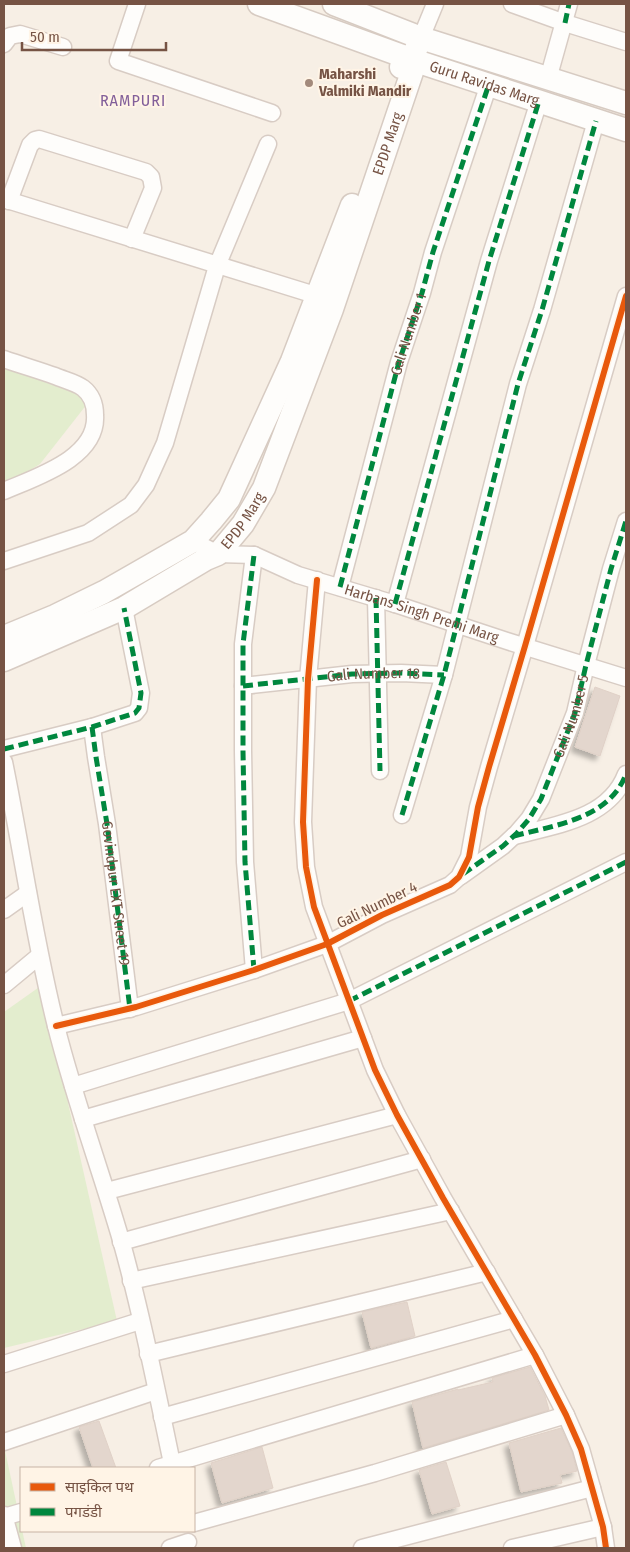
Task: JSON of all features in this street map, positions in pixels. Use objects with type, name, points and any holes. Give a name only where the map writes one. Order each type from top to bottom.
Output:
[{"type":"main road","name":"Guru Ravidas Marg","points":[[260,4],[412,58],[626,130]]},
{"type":"main road","name":"Guru Ravidas Marg","points":[[334,4],[422,38],[626,103]]},
{"type":"main road","name":"EPDP Marg","points":[[4,660],[124,608],[206,559],[218,554],[244,524],[264,488],[326,298],[351,207],[400,68],[412,58],[422,38]]},
{"type":"main road","name":"EPDP Marg","points":[[4,637],[55,616],[104,592],[193,541],[228,499],[292,361],[326,298]]},
{"type":"street","points":[[137,4],[118,61],[272,113]]},
{"type":"street","points":[[422,38],[435,4]]},
{"type":"street","points":[[512,4],[626,42]]},
{"type":"street","points":[[548,79],[569,4]]},
{"type":"street","points":[[4,44],[10,36],[20,34],[63,47]]},
{"type":"street","name":"Gali Number 1","points":[[340,587],[400,362],[433,252],[489,84]]},
{"type":"street","points":[[395,604],[483,280],[539,100]]},
{"type":"street","points":[[402,815],[458,624],[518,384],[542,310],[596,120]]},
{"type":"street","points":[[132,239],[153,188],[151,178],[146,172],[39,139],[30,145],[7,200],[217,266],[326,298]]},
{"type":"street","points":[[4,561],[88,533],[131,505],[146,485],[165,443],[217,266],[268,144]]},
{"type":"street","points":[[459,877],[469,857],[484,783],[524,652],[626,296]]},
{"type":"street","points":[[4,359],[69,381],[84,389],[95,403],[96,422],[87,443],[75,455],[57,468],[4,491]]},
{"type":"street","name":"Gali Number 5","points":[[459,877],[514,836],[529,819],[541,799],[576,712],[586,665],[626,521]]},
{"type":"street","points":[[193,541],[218,554]]},
{"type":"street","name":"Harbans Singh Premi Marg","points":[[218,554],[254,555],[298,574],[458,624],[524,652],[586,665],[626,678]]},
{"type":"street","points":[[254,555],[243,644],[245,862],[254,970]]},
{"type":"street","points":[[318,580],[308,679],[303,822],[306,867],[314,907],[375,1070],[397,1115],[535,1355],[566,1415],[581,1449],[603,1527],[606,1548]]},
{"type":"street","points":[[376,598],[376,673],[380,771]]},
{"type":"street","points":[[4,749],[92,727],[135,713],[139,708],[142,692],[124,608]]},
{"type":"street","name":"Gali Number 18","points":[[244,686],[352,674],[401,672],[444,675]]},
{"type":"street","name":"Govindpur EXT Street 19","points":[[92,727],[107,824],[130,1008]]},
{"type":"street","points":[[4,762],[8,810],[28,893],[39,956],[56,1026],[83,1119],[107,1191],[131,1281],[162,1417],[167,1467],[535,1355]]},
{"type":"street","points":[[514,836],[585,816],[611,799],[621,787],[626,774]]},
{"type":"street","points":[[73,1086],[349,1001],[626,862]]},
{"type":"street","name":"Gali Number 4","points":[[56,1026],[130,1008],[254,970],[327,944],[382,915],[450,885],[459,877]]},
{"type":"street","points":[[4,910],[28,893]]},
{"type":"street","points":[[4,985],[39,956]]},
{"type":"street","points":[[83,1119],[363,1038]]},
{"type":"street","points":[[107,1191],[397,1115]]},
{"type":"street","points":[[121,1242],[422,1159]]},
{"type":"street","points":[[131,1281],[451,1211]]},
{"type":"street","points":[[148,1354],[487,1272]]},
{"type":"street","points":[[162,1417],[514,1320]]},
{"type":"street","points":[[4,1364],[140,1321]]},
{"type":"street","points":[[4,1442],[156,1391]]},
{"type":"street","points":[[195,1523],[385,1470],[566,1415]]},
{"type":"street","points":[[362,1548],[592,1488]]},
{"type":"street","points":[[13,1548],[4,1516],[20,1512]]},
{"type":"street","points":[[512,1548],[603,1527]]},
{"type":"street","points":[[170,1548],[188,1540]]},
{"type":"green space","points":[[4,367],[91,399],[40,464],[4,486]]},
{"type":"green space","points":[[52,978],[68,1103],[117,1321],[4,1348],[4,1012]]},
{"type":"green space","points":[[4,1446],[20,1520],[20,1532],[23,1532],[26,1548],[4,1548]]},
{"type":"building","points":[[595,687],[620,696],[600,756],[575,747]]},
{"type":"building","points":[[407,1302],[415,1336],[371,1348],[362,1312]]},
{"type":"building","points":[[530,1367],[545,1396],[549,1410],[423,1448],[412,1402],[458,1389],[493,1382],[492,1378]]},
{"type":"building","points":[[99,1421],[116,1467],[93,1467],[79,1427]]},
{"type":"building","points":[[561,1428],[572,1452],[577,1471],[560,1475],[562,1483],[521,1492],[509,1443]]},
{"type":"building","points":[[262,1447],[273,1488],[222,1503],[211,1463]]},
{"type":"building","points":[[446,1462],[460,1506],[432,1514],[419,1470]]},
{"type":"marked path","points":[[565,23],[569,4]]},
{"type":"marked path","points":[[340,587],[399,362],[422,293],[433,252],[489,84]]},
{"type":"marked path","points":[[395,604],[489,261],[539,101]]},
{"type":"marked path","points":[[402,815],[444,675],[518,384],[542,310],[596,121]]},
{"type":"marked path","points":[[463,874],[503,846],[517,833],[529,819],[541,799],[575,713],[611,569],[626,521]]},
{"type":"marked path","points":[[254,555],[243,644],[243,751],[245,862],[254,970]]},
{"type":"marked path","points":[[376,598],[380,771]]},
{"type":"marked path","points":[[4,749],[92,727],[135,713],[139,708],[141,693],[124,608]]},
{"type":"marked path","points":[[243,686],[352,674],[401,673],[444,675]]},
{"type":"marked path","points":[[92,727],[107,824],[130,1009]]},
{"type":"marked path","points":[[514,836],[579,818],[594,810],[607,801],[618,789],[626,774]]},
{"type":"marked path","points":[[349,1001],[626,862]]},
{"type":"cycle path","points":[[56,1026],[136,1007],[254,970],[327,944],[382,915],[450,885],[459,877],[469,857],[478,807],[489,767],[626,296]]},
{"type":"cycle path","points":[[317,580],[308,679],[303,822],[306,867],[314,907],[375,1070],[397,1115],[535,1355],[566,1415],[581,1449],[603,1527],[606,1548]]},
{"type":"place","name":"Maharshi Valmiki Mandir","points":[[309,83]]},
{"type":"district","name":"RAMPURI","points":[[133,100]]}]
